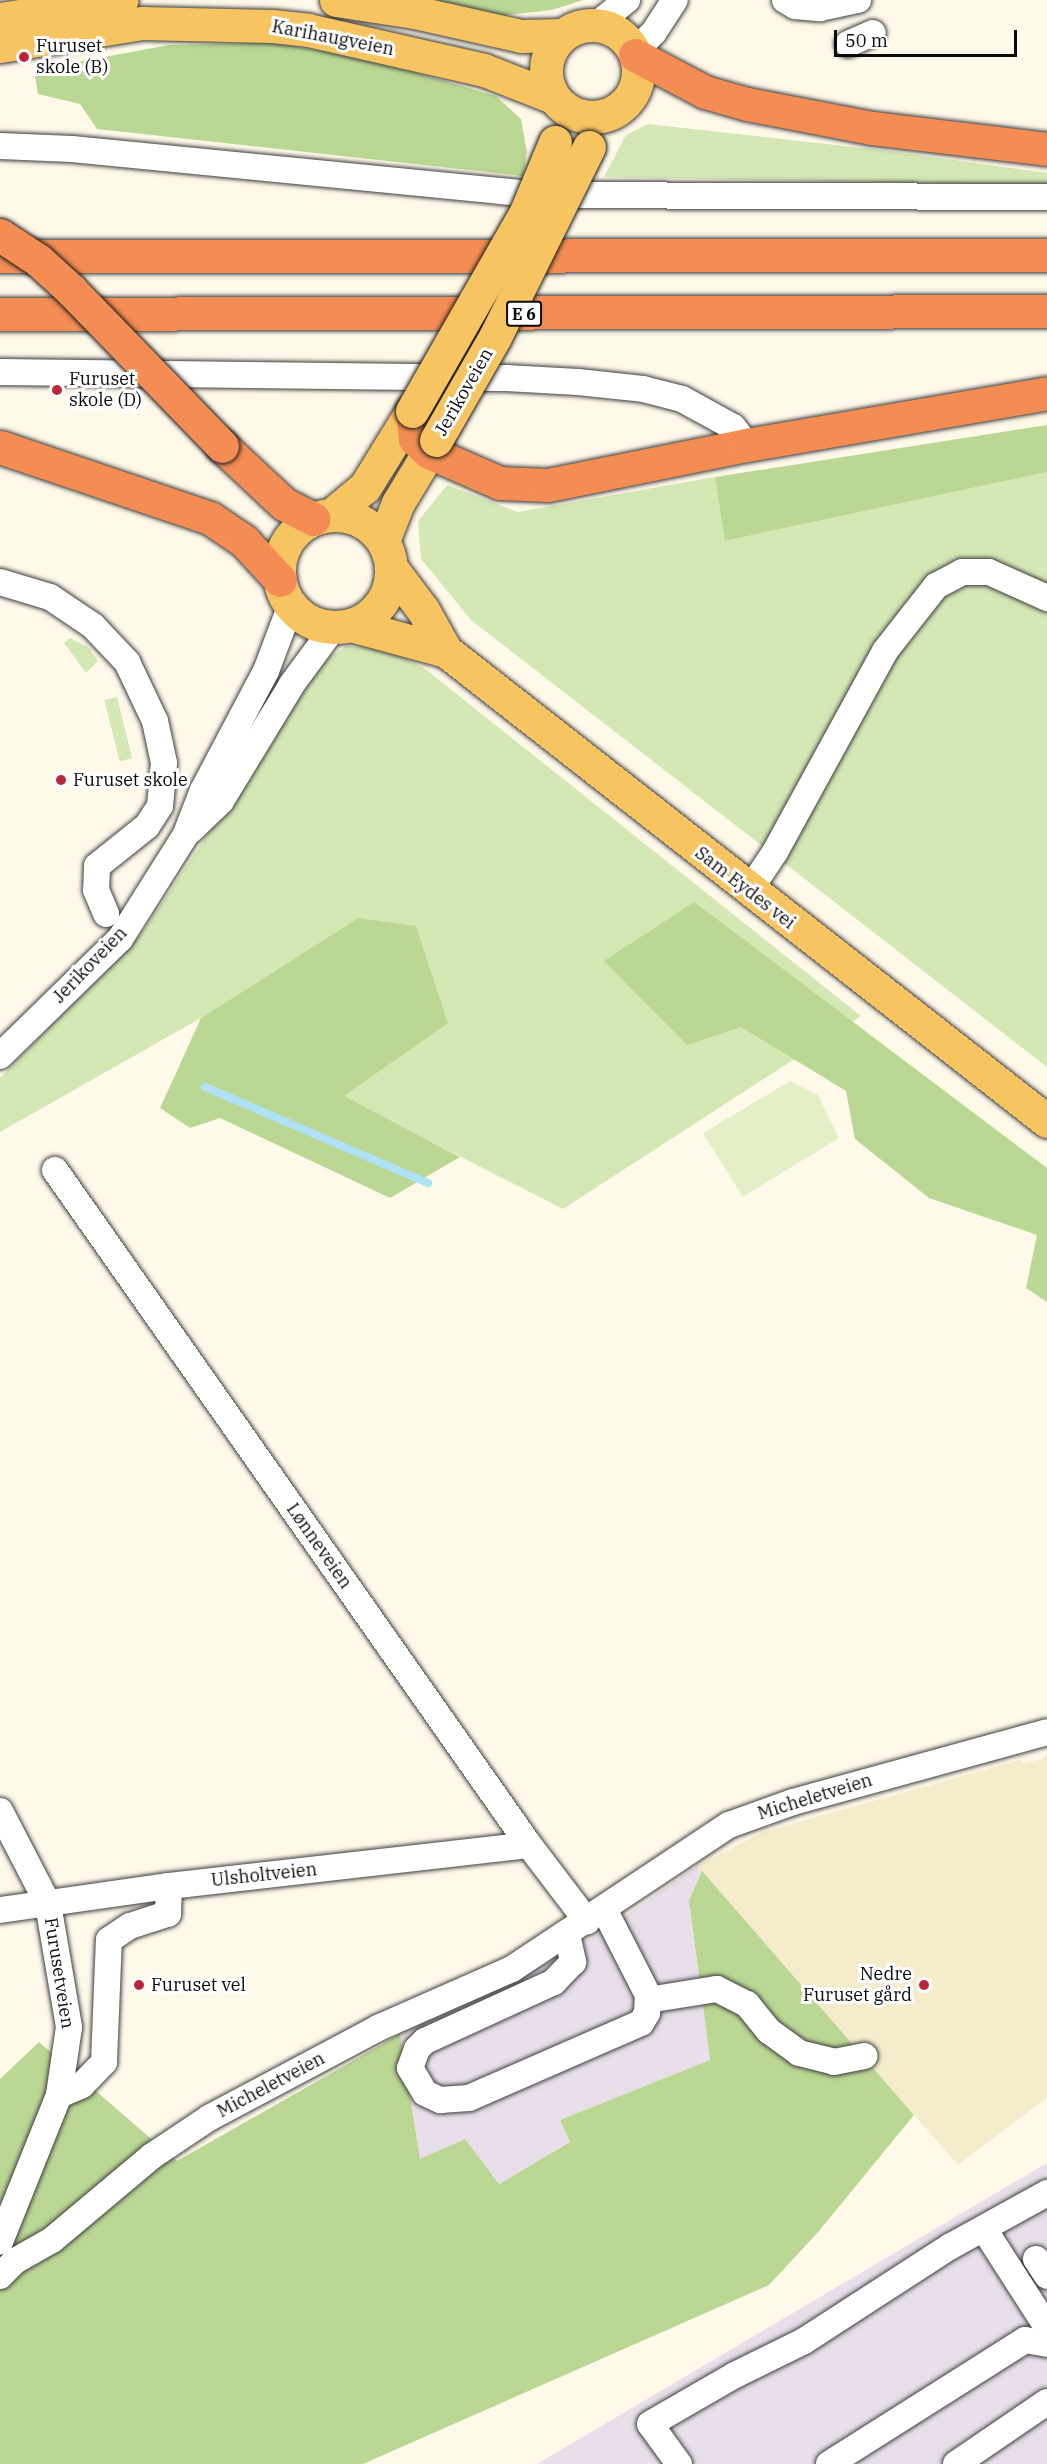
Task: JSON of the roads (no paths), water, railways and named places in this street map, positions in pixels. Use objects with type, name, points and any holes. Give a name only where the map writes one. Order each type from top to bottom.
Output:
[{"type":"highway","points":[[634,53],[705,92],[747,104],[872,128],[1047,149]]},
{"type":"highway","points":[[0,235],[38,260],[79,297],[222,446],[278,498],[322,517]]},
{"type":"highway","points":[[0,256],[1047,255]]},
{"type":"highway","name":"E 6","points":[[0,314],[1047,311]]},
{"type":"highway","points":[[418,436],[481,477],[536,486],[747,445],[1047,393]]},
{"type":"highway","points":[[0,447],[210,518],[244,541],[285,592]]},
{"type":"main road","points":[[0,19],[122,0]]},
{"type":"main road","points":[[336,0],[414,12],[521,36],[562,35],[573,28],[597,25],[619,33],[634,53]]},
{"type":"main road","name":"Karihaugveien","points":[[0,45],[142,23],[224,22],[272,26],[308,30],[484,70],[556,101]]},
{"type":"main road","name":"Jerikoveien","points":[[343,626],[376,610],[385,598],[387,555],[398,503],[418,436],[525,214],[555,142],[556,101],[545,71],[547,57],[562,35]]},
{"type":"main road","name":"Jerikoveien","points":[[285,592],[282,554],[288,542],[365,487],[418,436],[495,337],[589,147],[610,114],[621,108],[635,89],[638,66],[634,53]]},
{"type":"main road","points":[[556,101],[589,118],[610,114]]},
{"type":"main road","points":[[322,517],[360,521],[387,555]]},
{"type":"main road","name":"Sam Eydes vei","points":[[387,555],[423,610],[446,651],[749,891],[1047,1121]]},
{"type":"main road","points":[[285,592],[310,621],[343,626]]},
{"type":"main road","name":"Sam Eydes vei","points":[[343,626],[446,651]]},
{"type":"street","points":[[597,25],[627,0]]},
{"type":"street","points":[[634,53],[654,32],[675,0]]},
{"type":"street","points":[[785,0],[795,6],[820,8],[858,0]]},
{"type":"street","points":[[848,44],[873,33]]},
{"type":"street","points":[[0,146],[72,150],[540,195],[1047,197]]},
{"type":"street","points":[[0,372],[483,377],[578,382],[643,389],[682,399],[733,427],[747,445]]},
{"type":"street","points":[[749,891],[776,852],[885,651],[936,586],[962,573],[989,572],[1047,598]]},
{"type":"street","points":[[0,582],[50,597],[93,626],[127,662],[155,721],[164,764],[160,806],[147,826],[98,866],[96,890],[106,914]]},
{"type":"street","name":"Jerikoveien","points":[[0,1056],[120,939],[186,834],[203,790],[266,671],[285,592]]},
{"type":"street","name":"Jerikoveien","points":[[186,834],[221,801],[292,684],[343,626]]},
{"type":"street","name":"Lønneveien","points":[[55,1170],[529,1845],[586,1922]]},
{"type":"street","name":"Micheletveien","points":[[0,2277],[15,2261],[52,2240],[152,2156],[209,2118],[378,2028],[478,1987],[586,1922],[729,1825],[793,1802],[1047,1731]]},
{"type":"street","name":"Furusetveien","points":[[0,1811],[48,1904],[69,2027],[59,2096],[0,2242]]},
{"type":"street","name":"Ulsholtveien","points":[[0,1910],[170,1886],[529,1845]]},
{"type":"street","points":[[59,2096],[82,2085],[104,2062],[109,1940],[130,1926],[168,1914],[170,1886]]},
{"type":"street","points":[[586,1922],[648,2000],[647,2013],[641,2023],[469,2098],[440,2100],[425,2093],[410,2068],[417,2049],[425,2041],[554,1982],[573,1962],[586,1922]]},
{"type":"street","points":[[648,2000],[717,1989],[747,2004],[770,2031],[799,2053],[834,2062],[864,2056]]},
{"type":"street","points":[[679,2464],[650,2424],[735,2375],[804,2341],[951,2246],[1047,2193]]},
{"type":"street","points":[[984,2229],[1047,2327]]},
{"type":"street","points":[[829,2464],[1025,2340],[1047,2344]]},
{"type":"street","points":[[956,2464],[1047,2402]]},
{"type":"waterway","points":[[205,1087],[428,1183]]},
{"type":"place","name":"Furuset skole (B)","points":[[24,57]]},
{"type":"place","name":"Furuset skole (D)","points":[[57,390]]},
{"type":"place","name":"Furuset skole","points":[[61,780]]},
{"type":"place","name":"Furuset vel","points":[[139,1985]]},
{"type":"place","name":"Nedre Furuset gård","points":[[924,1985]]}]
